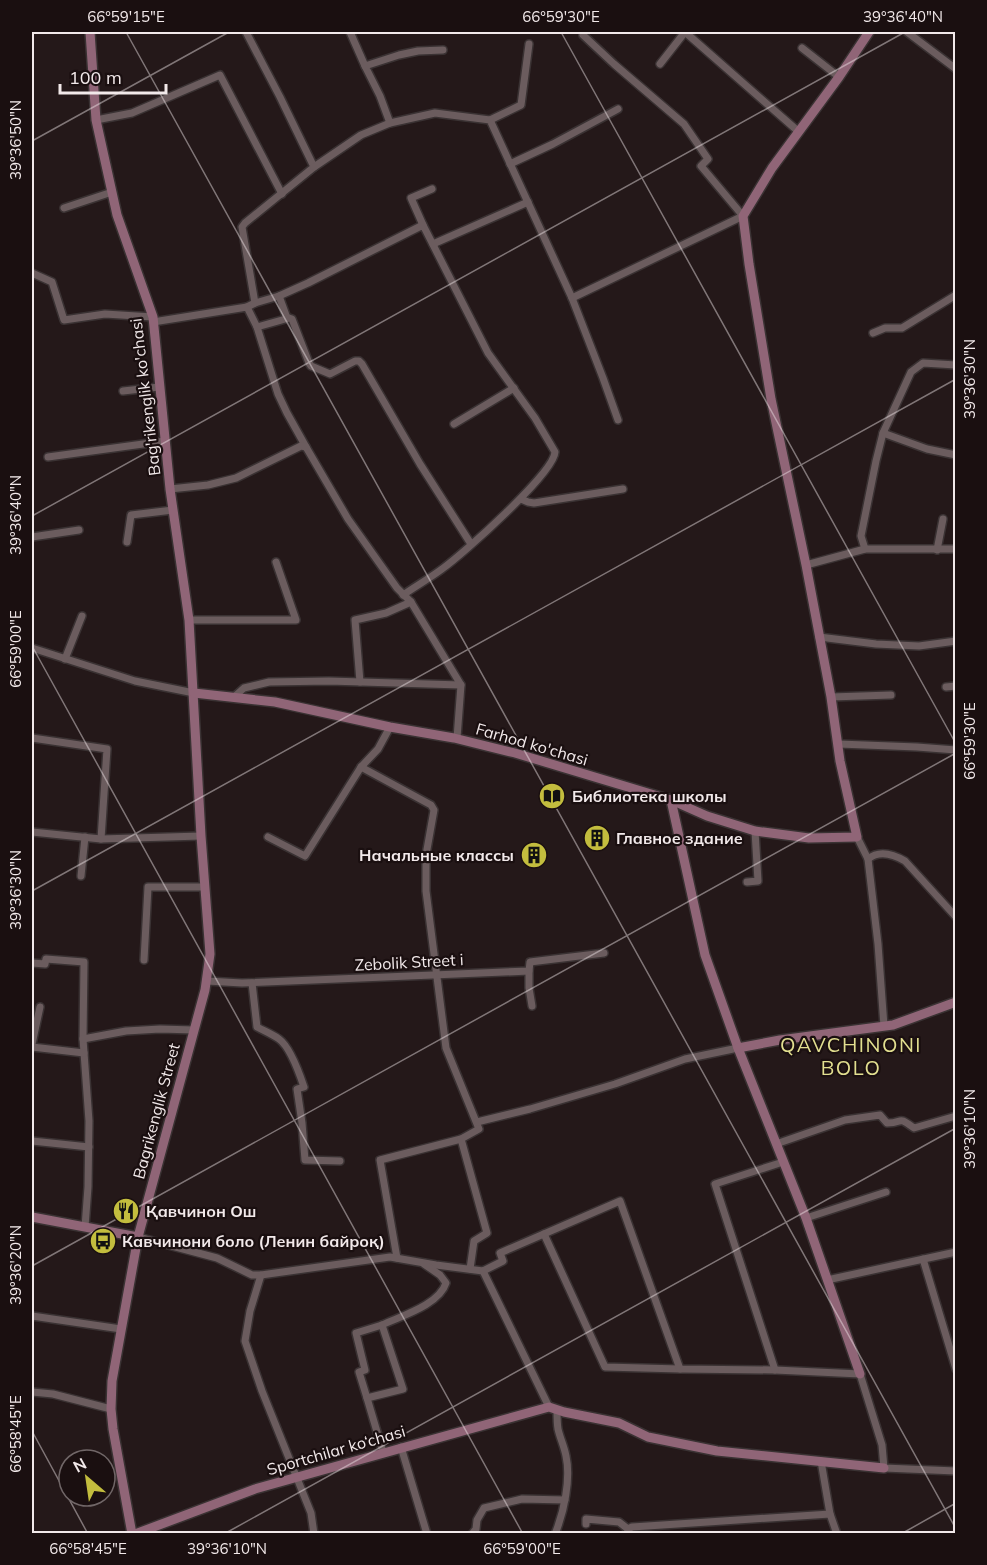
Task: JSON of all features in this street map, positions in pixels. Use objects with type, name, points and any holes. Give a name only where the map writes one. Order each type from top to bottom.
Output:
[{"type":"street","name":"Bag'rikenglik ko'chasi","points":[[90,32],[96,120],[117,215],[153,320],[170,489],[189,620],[194,693]]},
{"type":"street","points":[[246,32],[314,167]]},
{"type":"street","points":[[350,32],[390,123]]},
{"type":"street","points":[[660,64],[685,32],[798,132]]},
{"type":"street","points":[[572,298],[743,216],[772,168],[840,77],[869,32]]},
{"type":"street","points":[[907,32],[956,69]]},
{"type":"street","points":[[583,35],[684,124],[708,159],[700,166],[743,216],[771,399],[806,565],[831,697],[840,761],[856,837],[868,859],[878,944],[884,1026]]},
{"type":"street","points":[[255,303],[242,227],[245,223],[314,167],[361,135],[390,123],[435,113],[490,120],[521,105],[529,44]]},
{"type":"street","points":[[802,48],[840,77]]},
{"type":"street","points":[[365,66],[418,51],[443,50]]},
{"type":"street","points":[[96,120],[132,113],[220,75],[282,194]]},
{"type":"street","points":[[510,164],[618,109]]},
{"type":"street","points":[[490,120],[572,298],[618,420]]},
{"type":"street","points":[[403,595],[443,568],[521,499],[555,456],[543,431],[488,353],[423,225],[411,198],[432,189]]},
{"type":"street","points":[[64,208],[112,192]]},
{"type":"street","points":[[433,244],[528,202]]},
{"type":"street","points":[[32,273],[52,282],[64,320],[105,314],[153,320],[247,307],[279,296],[423,225]]},
{"type":"street","points":[[873,333],[885,328],[902,328],[956,295]]},
{"type":"street","points":[[279,296],[287,318]]},
{"type":"street","points":[[247,307],[257,327],[278,394],[306,447],[348,519],[403,595],[411,602],[461,685],[458,738]]},
{"type":"street","points":[[257,327],[287,318],[292,319],[311,366],[330,375],[355,361],[362,364],[420,464],[471,544]]},
{"type":"street","points":[[865,549],[861,536],[883,433],[911,372],[923,363],[956,366]]},
{"type":"street","points":[[123,391],[159,387]]},
{"type":"street","points":[[454,424],[514,388]]},
{"type":"street","points":[[883,433],[927,449],[956,455]]},
{"type":"street","points":[[48,456],[165,441]]},
{"type":"street","points":[[170,489],[208,486],[236,478],[301,446],[306,447]]},
{"type":"street","points":[[521,499],[534,503],[623,489]]},
{"type":"street","points":[[127,542],[131,515],[173,510]]},
{"type":"street","points":[[937,550],[943,519]]},
{"type":"street","points":[[32,537],[79,530]]},
{"type":"street","points":[[806,565],[865,549],[956,549]]},
{"type":"street","points":[[189,620],[296,620],[276,562]]},
{"type":"street","points":[[360,682],[355,620],[386,613],[411,602]]},
{"type":"street","points":[[65,659],[82,616]]},
{"type":"street","points":[[819,637],[876,644],[919,646],[956,641]]},
{"type":"street","points":[[32,648],[135,681],[194,693]]},
{"type":"street","points":[[234,698],[244,688],[269,682],[461,685]]},
{"type":"street","points":[[946,687],[956,686]]},
{"type":"street","name":"Farhod ko'chasi","points":[[194,693],[275,702],[390,727],[458,738],[671,800],[707,816],[755,831],[809,838],[856,837]]},
{"type":"street","name":"Bagrikenglik Street","points":[[134,1533],[113,1429],[112,1381],[138,1237],[207,981],[210,954],[194,693]]},
{"type":"street","points":[[831,697],[891,695]]},
{"type":"street","points":[[268,837],[305,856],[361,767],[378,749],[390,727]]},
{"type":"street","points":[[32,738],[107,749],[101,839]]},
{"type":"street","points":[[839,744],[956,750]]},
{"type":"street","points":[[361,767],[431,804],[434,810],[426,855],[426,882],[446,1048],[479,1129],[461,1139],[380,1160],[397,1258]]},
{"type":"street","points":[[671,800],[705,955],[738,1048],[806,1218],[860,1374],[882,1445],[884,1468],[956,1471]]},
{"type":"street","points":[[747,882],[758,881],[755,831]]},
{"type":"street","points":[[32,832],[101,839],[201,836]]},
{"type":"street","points":[[81,876],[85,837]]},
{"type":"street","points":[[868,859],[876,854],[884,854],[896,856],[905,861],[956,917]]},
{"type":"street","points":[[144,960],[147,887],[205,887]]},
{"type":"street","name":"Zebolik Street i","points":[[207,981],[252,983],[529,971],[530,962],[604,953]]},
{"type":"street","points":[[32,963],[45,964],[46,959],[84,962],[83,1039],[89,1121],[85,1227]]},
{"type":"street","points":[[529,971],[532,1006]]},
{"type":"street","points":[[252,983],[257,1027],[281,1040],[292,1058],[304,1087],[297,1089],[305,1160],[340,1161]]},
{"type":"street","points":[[477,1122],[615,1084],[685,1059],[780,1040],[893,1025],[956,1002]]},
{"type":"street","points":[[40,1007],[32,1046],[84,1053]]},
{"type":"street","points":[[83,1039],[126,1031],[194,1030]]},
{"type":"street","points":[[776,1143],[845,1120],[879,1115],[887,1123],[901,1119],[914,1128],[956,1116]]},
{"type":"street","points":[[461,1139],[487,1233],[474,1241],[470,1269]]},
{"type":"street","points":[[32,1141],[89,1147]]},
{"type":"street","points":[[775,1370],[715,1184],[783,1162]]},
{"type":"street","points":[[806,1218],[886,1192]]},
{"type":"street","points":[[32,1217],[138,1237],[217,1258],[252,1275],[390,1257],[483,1271],[503,1261],[500,1253],[620,1201],[680,1369]]},
{"type":"street","points":[[544,1234],[604,1367],[860,1374]]},
{"type":"street","points":[[826,1280],[956,1252]]},
{"type":"street","points":[[923,1259],[956,1369]]},
{"type":"street","points":[[383,1452],[359,1372],[365,1370],[356,1333],[382,1325],[436,1299],[444,1290],[446,1283],[440,1275],[421,1263]]},
{"type":"street","points":[[483,1271],[553,1408],[567,1458],[565,1500],[561,1521],[555,1533]]},
{"type":"street","points":[[261,1275],[250,1311],[245,1341],[310,1513],[314,1533]]},
{"type":"street","points":[[32,1316],[121,1329]]},
{"type":"street","points":[[367,1398],[403,1389],[382,1325]]},
{"type":"street","points":[[32,1392],[53,1394],[111,1409]]},
{"type":"street","name":"Sportchilar ko‘chasi","points":[[134,1533],[255,1489],[401,1447],[553,1408],[620,1423],[648,1437],[717,1451],[884,1468]]},
{"type":"street","points":[[401,1447],[427,1533]]},
{"type":"street","points":[[821,1461],[830,1514],[837,1533]]},
{"type":"street","points":[[472,1533],[476,1529],[477,1520],[484,1508],[522,1499],[565,1500]]},
{"type":"street","points":[[586,1524],[586,1519],[619,1522],[628,1531],[632,1527],[830,1514]]},
{"type":"place","name":"Библиотека школы","points":[[552,796]]},
{"type":"place","name":"Главное здание","points":[[597,838]]},
{"type":"place","name":"Начальные классы","points":[[534,855]]},
{"type":"place","name":"Қавчинон Ош","points":[[126,1211]]},
{"type":"place","name":"Кавчинони боло (Ленин байроқ)","points":[[103,1241]]},
{"type":"district","name":"QAVCHINONI BOLO","points":[[851,1056]]}]
